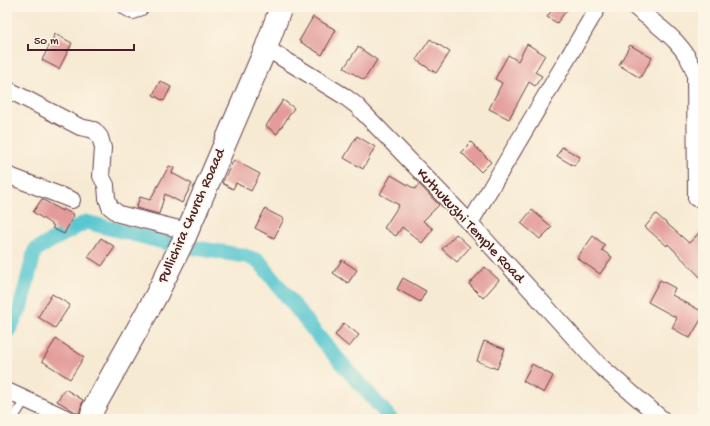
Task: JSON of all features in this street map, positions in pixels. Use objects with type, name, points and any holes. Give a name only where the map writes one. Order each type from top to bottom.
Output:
[{"type":"main road","name":"Pullichira Church Roaad","points":[[91,419],[94,409],[156,296],[187,231],[266,48],[280,7]]},
{"type":"street","points":[[126,7],[133,11],[141,7]]},
{"type":"street","points":[[470,223],[598,7]]},
{"type":"street","points":[[636,7],[680,45],[691,61],[695,74],[696,198]]},
{"type":"street","name":"Kuthukuzhi Temple Road","points":[[266,48],[344,96],[356,106],[470,223],[599,365],[662,419]]},
{"type":"street","points":[[7,89],[80,126],[94,130],[100,137],[104,148],[102,176],[106,185],[106,198],[110,207],[119,214],[187,231]]},
{"type":"street","points":[[7,175],[72,200]]},
{"type":"street","points":[[7,391],[68,419]]},
{"type":"lane","points":[[13,419],[25,400]]},
{"type":"building","points":[[554,7],[569,7],[557,23],[547,17]]},
{"type":"building","points":[[313,17],[336,30],[322,55],[299,41]]},
{"type":"building","points":[[55,34],[72,43],[59,69],[42,60]]},
{"type":"building","points":[[430,39],[450,52],[436,73],[416,60]]},
{"type":"building","points":[[527,44],[545,55],[535,72],[542,76],[535,86],[529,82],[509,119],[489,109],[502,83],[495,79],[508,55],[518,61]]},
{"type":"building","points":[[630,45],[652,58],[640,78],[619,65]]},
{"type":"building","points":[[358,47],[377,60],[364,80],[344,68]]},
{"type":"building","points":[[160,81],[171,87],[164,101],[153,95]]},
{"type":"building","points":[[283,100],[294,108],[277,134],[266,126]]},
{"type":"building","points":[[357,136],[375,147],[363,169],[344,158]]},
{"type":"building","points":[[471,142],[491,162],[481,172],[461,152]]},
{"type":"building","points":[[562,147],[580,157],[574,166],[557,156]]},
{"type":"building","points":[[234,160],[260,174],[251,191],[236,183],[233,189],[222,183]]},
{"type":"building","points":[[169,166],[174,168],[172,173],[192,184],[182,203],[165,194],[159,214],[136,208],[140,197],[150,200]]},
{"type":"building","points":[[391,175],[415,189],[419,184],[439,205],[423,221],[433,229],[422,243],[402,227],[396,236],[384,228],[399,205],[380,194]]},
{"type":"building","points":[[42,199],[62,211],[63,209],[74,215],[64,234],[52,228],[54,226],[33,212]]},
{"type":"building","points":[[265,209],[284,219],[274,238],[255,228]]},
{"type":"building","points":[[532,210],[552,227],[540,239],[521,223]]},
{"type":"building","points":[[656,214],[689,243],[703,229],[703,280],[668,244],[667,246],[645,227]]},
{"type":"building","points":[[456,234],[470,247],[457,262],[442,249]]},
{"type":"building","points":[[593,236],[605,245],[602,250],[612,257],[600,274],[577,258]]},
{"type":"building","points":[[101,238],[115,247],[102,266],[88,257]]},
{"type":"building","points":[[342,260],[357,270],[348,283],[333,273]]},
{"type":"building","points":[[485,267],[499,280],[483,298],[469,284]]},
{"type":"building","points":[[403,278],[426,291],[420,302],[397,289]]},
{"type":"building","points":[[660,280],[675,288],[672,295],[703,312],[703,316],[690,338],[672,328],[677,318],[648,302]]},
{"type":"building","points":[[52,294],[70,305],[55,328],[38,317]]},
{"type":"building","points":[[344,323],[359,335],[349,347],[335,335]]},
{"type":"building","points":[[56,339],[84,357],[70,379],[42,361]]},
{"type":"building","points":[[484,341],[505,349],[497,369],[477,361]]},
{"type":"building","points":[[532,364],[553,376],[544,393],[523,381]]},
{"type":"building","points":[[65,389],[83,400],[79,414],[57,401]]},
{"type":"waterway","points":[[7,333],[20,309],[35,250],[86,222],[171,244]]},
{"type":"waterway","points":[[190,247],[245,256],[259,261],[322,341],[391,419]]}]
